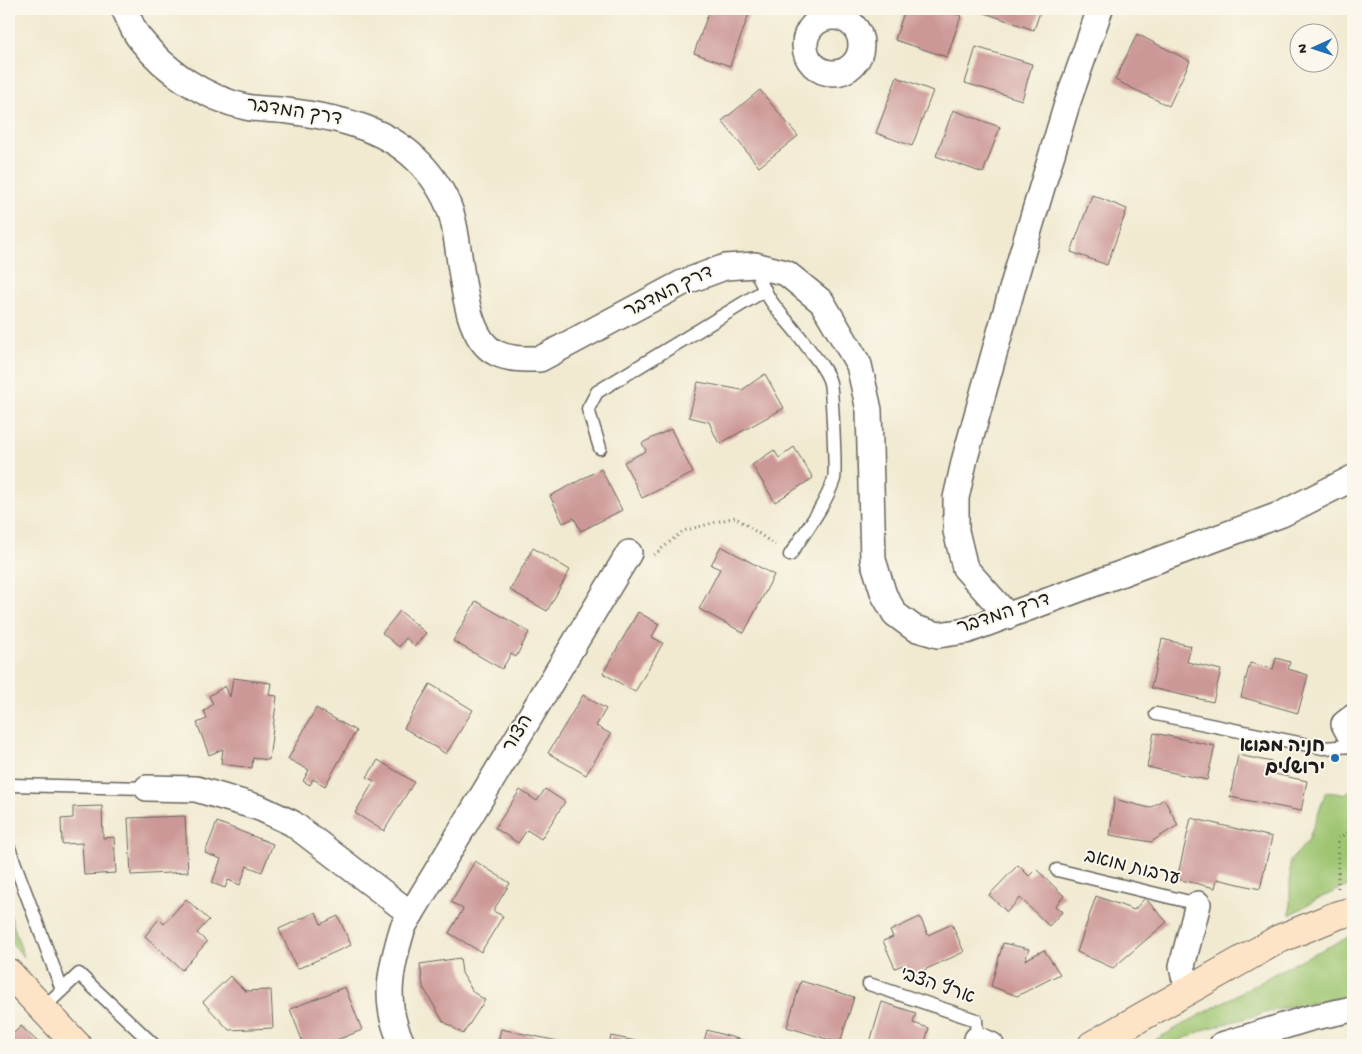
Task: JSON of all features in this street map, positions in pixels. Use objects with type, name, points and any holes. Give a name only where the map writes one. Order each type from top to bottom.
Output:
[{"type":"street","name":"דרך המדבר","points":[[124,9],[139,38],[171,69],[208,96],[247,107],[287,111],[352,123],[391,140],[416,159],[436,182],[451,213],[474,332],[495,353],[518,360],[540,358],[682,283],[725,267],[755,265],[786,273],[822,302],[859,364],[869,410],[873,560],[884,595],[895,614],[914,628],[938,634],[966,631],[1282,514],[1353,478]]},
{"type":"street","points":[[1008,616],[965,568],[956,531],[956,498],[965,458],[1024,248],[1067,104],[1100,9]]},
{"type":"street","name":"הצור","points":[[403,1045],[397,1034],[389,1000],[393,959],[403,927],[629,553]]},
{"type":"street","points":[[147,788],[196,789],[260,808],[292,823],[410,914]]},
{"type":"street","points":[[1197,986],[1184,976],[1182,966],[1198,904]]},
{"type":"street","points":[[1092,1045],[1279,939],[1346,913]]},
{"type":"street","points":[[9,973],[77,1045]]},
{"type":"street","points":[[1222,1045],[1310,1018],[1353,1010]]},
{"type":"lane","points":[[755,265],[764,290],[773,305],[820,364],[830,383],[835,476],[827,498],[790,555]]},
{"type":"lane","points":[[600,448],[588,409],[597,392],[764,290]]},
{"type":"lane","points":[[1156,714],[1323,748],[1351,732]]},
{"type":"lane","points":[[9,785],[147,788]]},
{"type":"lane","points":[[9,848],[62,990]]},
{"type":"lane","name":"ערבות מואב","points":[[1057,870],[1198,904]]},
{"type":"lane","points":[[42,1009],[79,974],[154,1045]]},
{"type":"lane","name":"ארץ הצבי","points":[[869,984],[976,1020],[984,1042]]},
{"type":"path","points":[[629,553],[655,556],[683,531],[735,517],[790,555]]},
{"type":"path","points":[[1346,913],[1338,838],[1353,830]]},
{"type":"green space","points":[[1353,789],[1353,884],[1317,899],[1290,915],[1290,861],[1308,841],[1326,792],[1344,794]]},
{"type":"green space","points":[[9,912],[24,957],[9,940]]},
{"type":"green space","points":[[1353,935],[1353,995],[1283,1008],[1206,1029],[1169,1045],[1146,1045],[1288,966]]},
{"type":"building","points":[[710,9],[750,11],[730,66],[694,53]]},
{"type":"building","points":[[905,9],[941,9],[961,16],[947,57],[895,40]]},
{"type":"building","points":[[983,9],[1041,9],[1034,30],[982,12]]},
{"type":"building","points":[[1137,34],[1190,61],[1169,106],[1115,80]]},
{"type":"building","points":[[976,47],[1032,64],[1022,100],[965,83]]},
{"type":"building","points":[[897,77],[933,91],[912,146],[876,133]]},
{"type":"building","points":[[760,90],[798,136],[759,167],[722,121]]},
{"type":"building","points":[[953,110],[1000,127],[983,173],[936,156]]},
{"type":"building","points":[[9,145],[13,146],[10,171],[9,171]]},
{"type":"building","points":[[1092,195],[1127,209],[1107,265],[1071,252]]},
{"type":"building","points":[[765,374],[784,408],[719,444],[709,422],[689,417],[698,382],[742,390]]},
{"type":"building","points":[[671,429],[693,473],[642,498],[624,462],[646,451],[642,443]]},
{"type":"building","points":[[794,447],[813,478],[775,502],[752,465],[774,450],[779,458]]},
{"type":"building","points":[[601,469],[622,510],[581,531],[574,518],[563,523],[550,496]]},
{"type":"building","points":[[721,546],[774,575],[744,633],[699,609],[720,569],[711,565]]},
{"type":"building","points":[[533,548],[570,570],[547,611],[510,590]]},
{"type":"building","points":[[476,601],[529,632],[516,657],[511,654],[502,669],[453,641]]},
{"type":"building","points":[[400,611],[426,633],[415,646],[406,638],[399,647],[382,633]]},
{"type":"building","points":[[638,612],[659,624],[652,637],[663,643],[635,692],[603,673]]},
{"type":"building","points":[[1162,639],[1191,646],[1187,662],[1221,670],[1213,702],[1151,688]]},
{"type":"building","points":[[1276,658],[1290,662],[1288,669],[1308,675],[1298,713],[1241,697],[1250,663],[1273,669]]},
{"type":"building","points":[[233,678],[271,683],[269,695],[277,696],[269,760],[253,758],[252,768],[221,764],[223,749],[209,755],[197,723],[207,719],[204,711],[213,704],[209,696],[225,686],[230,697]]},
{"type":"building","points":[[430,684],[473,710],[446,754],[404,728]]},
{"type":"building","points":[[583,695],[606,709],[596,726],[611,734],[586,775],[548,753]]},
{"type":"building","points":[[316,708],[356,731],[325,786],[313,779],[310,785],[303,781],[309,770],[288,759]]},
{"type":"building","points":[[1154,733],[1215,746],[1207,780],[1147,767]]},
{"type":"building","points":[[1238,755],[1272,762],[1270,773],[1307,781],[1301,811],[1230,797]]},
{"type":"building","points":[[378,760],[414,782],[384,831],[355,813],[374,781],[367,777]]},
{"type":"building","points":[[545,789],[565,802],[541,839],[527,830],[518,843],[495,828],[520,790],[537,801]]},
{"type":"building","points":[[1114,799],[1150,808],[1164,799],[1178,825],[1151,842],[1110,835]]},
{"type":"building","points":[[102,806],[103,838],[114,837],[116,873],[84,875],[82,843],[62,844],[61,819],[73,818],[73,807]]},
{"type":"building","points":[[185,816],[188,872],[131,875],[128,818]]},
{"type":"building","points":[[1191,818],[1272,837],[1260,889],[1217,879],[1215,888],[1177,879]]},
{"type":"building","points":[[217,822],[273,844],[262,872],[247,866],[240,885],[228,880],[225,888],[212,883],[221,859],[205,853]]},
{"type":"building","points":[[475,861],[510,883],[493,911],[503,916],[481,952],[449,933],[463,909],[451,902]]},
{"type":"building","points":[[1018,865],[1029,876],[1036,869],[1064,896],[1055,906],[1062,912],[1049,926],[1020,898],[1007,912],[989,895]]},
{"type":"building","points":[[1096,896],[1134,910],[1145,898],[1167,922],[1113,968],[1077,952]]},
{"type":"building","points":[[186,899],[209,920],[197,933],[207,942],[182,970],[145,936],[159,919],[164,924]]},
{"type":"building","points":[[316,912],[321,924],[338,916],[351,945],[297,969],[279,929]]},
{"type":"building","points":[[920,917],[928,935],[952,924],[964,952],[911,976],[905,964],[895,968],[883,941],[893,937],[890,931]]},
{"type":"building","points":[[1003,943],[1029,949],[1025,960],[1044,950],[1060,974],[1017,996],[991,986]]},
{"type":"building","points":[[460,958],[462,973],[473,992],[485,1000],[463,1034],[443,1021],[423,987],[420,964]]},
{"type":"building","points":[[230,976],[245,991],[271,990],[273,1028],[229,1030],[203,1002]]},
{"type":"building","points":[[801,981],[854,997],[840,1043],[787,1027]]},
{"type":"building","points":[[345,987],[362,1030],[324,1045],[304,1045],[290,1009]]},
{"type":"building","points":[[882,1002],[916,1013],[913,1023],[929,1028],[924,1045],[881,1045],[870,1042]]},
{"type":"building","points":[[21,1026],[41,1045],[9,1045],[9,1038]]},
{"type":"building","points":[[501,1029],[567,1043],[566,1045],[497,1045]]},
{"type":"building","points":[[707,1030],[759,1045],[703,1045]]},
{"type":"building","points":[[611,1036],[651,1044],[651,1045],[609,1045]]},
{"type":"place","name":"חניה מבוא ירושלים","points":[[1335,758]]}]
